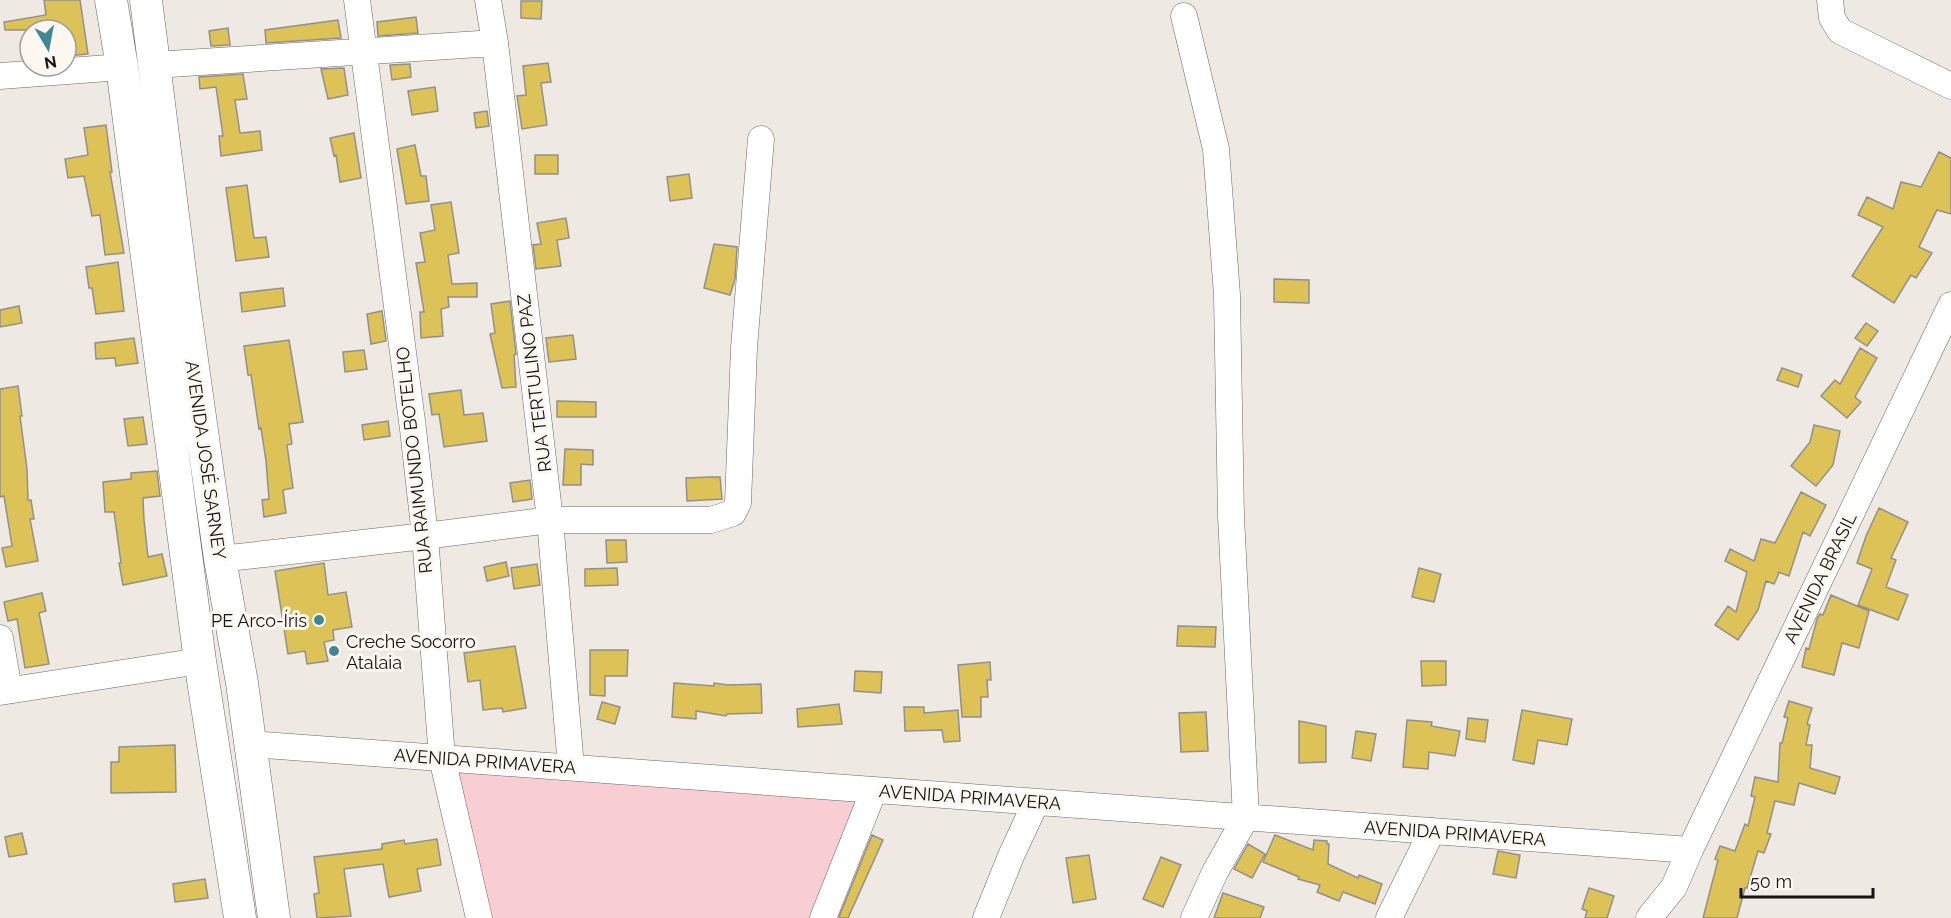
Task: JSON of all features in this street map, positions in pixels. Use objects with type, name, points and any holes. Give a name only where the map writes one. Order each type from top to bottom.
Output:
[{"type":"main road","name":"AVENIDA JOSÉ SARNEY","points":[[111,0],[122,67],[202,674],[240,918]]},
{"type":"main road","name":"AVENIDA JOSÉ SARNEY","points":[[146,0],[184,303],[220,559],[242,683],[274,918]]},
{"type":"main road","points":[[202,674],[242,683]]},
{"type":"street","name":"RUA RAIMUNDO BOTELHO","points":[[357,0],[413,429],[442,758],[479,918]]},
{"type":"street","name":"RUA TERTULINO PAZ","points":[[488,0],[495,43],[550,519],[571,767]]},
{"type":"street","points":[[1830,0],[1832,18],[1840,31],[1951,86]]},
{"type":"street","points":[[1184,16],[1216,149],[1227,295],[1231,516],[1246,817],[1215,872],[1194,918]]},
{"type":"street","points":[[154,65],[495,43]]},
{"type":"street","points":[[0,76],[122,67]]},
{"type":"street","points":[[220,559],[550,519],[711,520],[733,513],[738,503],[744,348],[761,139]]},
{"type":"street","name":"AVENIDA BRASIL","points":[[1674,887],[1951,305]]},
{"type":"street","points":[[0,638],[4,691],[202,674]]},
{"type":"street","name":"AVENIDA PRIMAVERA","points":[[250,744],[1690,850]]},
{"type":"street","points":[[823,918],[874,790]]},
{"type":"street","points":[[986,918],[1036,802]]},
{"type":"street","points":[[1389,918],[1432,831]]},
{"type":"street","points":[[1649,918],[1674,887]]},
{"type":"street","points":[[1674,887],[1674,918]]},
{"type":"shaded area","points":[[442,758],[874,790],[823,918],[484,918]]},
{"type":"building","points":[[44,0],[80,0],[88,54],[78,55],[78,18],[28,18],[46,15]]},
{"type":"building","points":[[521,1],[542,1],[541,19],[521,18]]},
{"type":"building","points":[[416,17],[418,33],[378,36],[377,22]]},
{"type":"building","points":[[18,20],[18,30],[5,30],[4,22]]},
{"type":"building","points":[[338,20],[341,38],[266,43],[265,30]]},
{"type":"building","points":[[228,28],[230,45],[211,46],[209,31]]},
{"type":"building","points":[[548,63],[551,82],[541,83],[547,125],[522,129],[517,96],[526,95],[523,66]]},
{"type":"building","points":[[410,64],[411,77],[392,80],[390,65]]},
{"type":"building","points":[[344,68],[348,95],[328,99],[321,69]]},
{"type":"building","points":[[243,74],[247,99],[235,100],[240,133],[260,131],[262,150],[221,156],[219,136],[223,136],[216,87],[200,89],[199,77]]},
{"type":"building","points":[[435,87],[438,111],[412,115],[408,91]]},
{"type":"building","points":[[487,111],[489,126],[476,128],[474,113]]},
{"type":"building","points":[[106,125],[112,172],[110,172],[124,253],[105,255],[100,215],[92,216],[84,176],[68,178],[65,159],[88,155],[84,128]]},
{"type":"building","points":[[354,133],[361,178],[340,182],[336,155],[334,156],[330,138]]},
{"type":"building","points":[[415,145],[421,176],[426,176],[429,201],[406,204],[397,149]]},
{"type":"building","points":[[1939,152],[1951,158],[1951,214],[1937,210],[1919,247],[1932,253],[1916,278],[1911,275],[1894,303],[1852,276],[1883,227],[1858,215],[1867,197],[1893,209],[1901,182],[1921,187]]},
{"type":"building","points":[[535,155],[558,155],[558,174],[535,174]]},
{"type":"building","points":[[689,174],[692,198],[670,201],[667,177]]},
{"type":"building","points":[[247,185],[254,238],[266,237],[269,257],[236,261],[226,188]]},
{"type":"building","points":[[451,202],[459,253],[448,255],[452,284],[477,283],[477,297],[448,297],[449,307],[441,309],[443,336],[421,338],[420,312],[424,312],[416,263],[425,262],[420,233],[435,230],[431,205]]},
{"type":"building","points":[[566,218],[569,238],[557,240],[561,266],[536,269],[533,245],[541,244],[537,223]]},
{"type":"building","points":[[714,244],[737,247],[735,279],[730,295],[704,288]]},
{"type":"building","points":[[118,262],[124,311],[96,314],[86,267]]},
{"type":"building","points":[[1274,279],[1309,280],[1309,303],[1274,302]]},
{"type":"building","points":[[283,288],[285,306],[242,312],[240,293]]},
{"type":"building","points":[[510,301],[516,354],[514,355],[516,387],[502,388],[490,334],[495,333],[491,304]]},
{"type":"building","points":[[19,306],[22,323],[0,327],[0,310]]},
{"type":"building","points":[[382,311],[386,341],[371,344],[367,314]]},
{"type":"building","points":[[1866,323],[1878,331],[1867,346],[1855,338]]},
{"type":"building","points":[[573,335],[576,359],[549,362],[546,338]]},
{"type":"building","points":[[134,338],[138,363],[116,366],[115,358],[96,359],[95,343]]},
{"type":"building","points":[[289,340],[303,422],[289,424],[292,444],[287,445],[293,488],[283,490],[286,513],[264,517],[262,500],[269,499],[266,461],[244,346]]},
{"type":"building","points":[[1860,348],[1877,358],[1855,397],[1861,402],[1847,418],[1821,396],[1835,380],[1840,384]]},
{"type":"building","points":[[364,350],[367,369],[345,372],[343,352]]},
{"type":"building","points":[[1782,368],[1802,375],[1798,387],[1777,380]]},
{"type":"building","points":[[18,386],[28,500],[31,500],[34,519],[30,519],[38,561],[6,567],[2,548],[12,546],[4,496],[0,497],[0,389]]},
{"type":"building","points":[[461,390],[464,415],[483,413],[487,441],[444,447],[439,414],[432,415],[429,394]]},
{"type":"building","points":[[557,401],[596,402],[596,417],[557,417]]},
{"type":"building","points":[[143,417],[147,444],[128,446],[124,419]]},
{"type":"building","points":[[388,421],[390,436],[364,440],[362,425]]},
{"type":"building","points":[[1814,425],[1840,431],[1833,465],[1816,486],[1791,466],[1810,442]]},
{"type":"building","points":[[565,449],[593,450],[593,465],[581,464],[581,485],[563,485]]},
{"type":"building","points":[[157,471],[160,496],[143,498],[144,520],[148,557],[162,554],[167,576],[123,585],[114,512],[105,512],[103,482],[131,479],[131,473]]},
{"type":"building","points":[[720,477],[722,499],[687,501],[686,478]]},
{"type":"building","points":[[530,480],[532,499],[513,502],[510,483]]},
{"type":"building","points":[[1801,492],[1826,505],[1810,536],[1803,532],[1789,576],[1778,572],[1774,584],[1766,581],[1758,610],[1738,640],[1715,625],[1728,606],[1736,612],[1747,572],[1725,561],[1730,549],[1754,561],[1761,539],[1775,543]]},
{"type":"building","points":[[1879,508],[1908,522],[1891,558],[1896,560],[1886,587],[1908,595],[1898,620],[1858,605],[1872,569],[1857,563]]},
{"type":"building","points":[[606,540],[626,540],[627,562],[607,563]]},
{"type":"building","points":[[506,562],[509,576],[487,581],[484,567]]},
{"type":"building","points":[[324,563],[328,595],[346,592],[352,627],[333,630],[334,640],[324,642],[328,661],[307,664],[305,651],[288,654],[275,571]]},
{"type":"building","points":[[537,564],[540,585],[514,589],[511,568]]},
{"type":"building","points":[[617,568],[618,585],[585,586],[585,569]]},
{"type":"building","points":[[1419,568],[1441,574],[1434,602],[1412,597]]},
{"type":"building","points":[[42,593],[46,611],[39,613],[49,664],[25,668],[17,619],[8,621],[4,602]]},
{"type":"building","points":[[1831,595],[1869,611],[1859,648],[1842,643],[1834,675],[1802,667],[1806,648],[1809,649],[1817,619],[1820,614],[1823,615]]},
{"type":"building","points":[[1178,626],[1216,627],[1215,647],[1177,646]]},
{"type":"building","points":[[515,646],[526,708],[503,712],[502,708],[483,710],[480,680],[468,682],[464,653]]},
{"type":"building","points":[[590,650],[628,650],[627,676],[605,676],[605,696],[590,695]]},
{"type":"building","points":[[1421,661],[1446,661],[1446,685],[1422,686]]},
{"type":"building","points":[[990,662],[991,680],[987,680],[988,697],[981,697],[981,717],[962,717],[958,665]]},
{"type":"building","points":[[855,671],[882,672],[881,693],[854,691]]},
{"type":"building","points":[[674,683],[714,686],[714,683],[761,684],[762,713],[727,714],[726,716],[696,711],[696,719],[672,717]]},
{"type":"building","points":[[1789,701],[1812,708],[1807,724],[1810,725],[1806,745],[1812,745],[1810,768],[1840,777],[1835,794],[1799,783],[1794,805],[1775,801],[1767,833],[1771,834],[1764,853],[1758,851],[1737,918],[1703,918],[1718,860],[1715,859],[1720,846],[1735,851],[1745,824],[1748,826],[1755,797],[1751,796],[1755,777],[1778,782],[1780,743],[1782,743],[1788,718],[1784,717]]},
{"type":"building","points":[[602,702],[620,707],[615,724],[597,719]]},
{"type":"building","points":[[839,704],[842,724],[798,727],[797,709]]},
{"type":"building","points":[[904,707],[924,707],[924,713],[958,710],[960,741],[944,742],[942,730],[905,731]]},
{"type":"building","points":[[1522,710],[1572,719],[1567,745],[1538,740],[1534,764],[1513,760]]},
{"type":"building","points":[[1206,712],[1208,751],[1181,752],[1179,713]]},
{"type":"building","points":[[1468,718],[1488,720],[1485,742],[1466,739]]},
{"type":"building","points":[[1407,720],[1432,722],[1431,726],[1460,731],[1455,756],[1429,752],[1428,769],[1403,767]]},
{"type":"building","points":[[1299,721],[1326,726],[1326,762],[1299,763]]},
{"type":"building","points":[[1356,731],[1376,734],[1371,761],[1352,758]]},
{"type":"building","points":[[175,745],[176,792],[111,793],[111,762],[119,762],[119,747]]},
{"type":"building","points":[[22,833],[27,854],[9,857],[5,837]]},
{"type":"building","points":[[872,835],[883,840],[848,918],[841,918],[839,917]]},
{"type":"building","points":[[1275,835],[1313,850],[1314,840],[1327,841],[1329,844],[1328,864],[1358,878],[1359,875],[1382,884],[1375,904],[1343,892],[1339,901],[1317,892],[1320,885],[1298,879],[1299,877],[1263,862]]},
{"type":"building","points":[[437,839],[441,865],[417,869],[421,891],[389,897],[383,864],[344,869],[351,916],[317,918],[314,894],[319,893],[314,857],[382,849],[382,844],[404,840],[405,844]]},
{"type":"building","points":[[1248,844],[1265,854],[1252,878],[1234,869]]},
{"type":"building","points":[[1498,851],[1520,855],[1516,878],[1493,874]]},
{"type":"building","points":[[1089,855],[1096,899],[1073,903],[1066,858]]},
{"type":"building","points":[[1161,857],[1181,865],[1163,907],[1143,899]]},
{"type":"building","points":[[205,879],[208,898],[175,902],[173,884]]},
{"type":"building","points":[[1589,888],[1614,896],[1607,918],[1585,918],[1587,911],[1582,909]]},
{"type":"building","points":[[1223,893],[1264,907],[1260,918],[1214,918]]},
{"type":"place","name":"PE Arco-Íris","points":[[319,620]]},
{"type":"place","name":"Creche Socorro Atalaia","points":[[334,651]]}]
